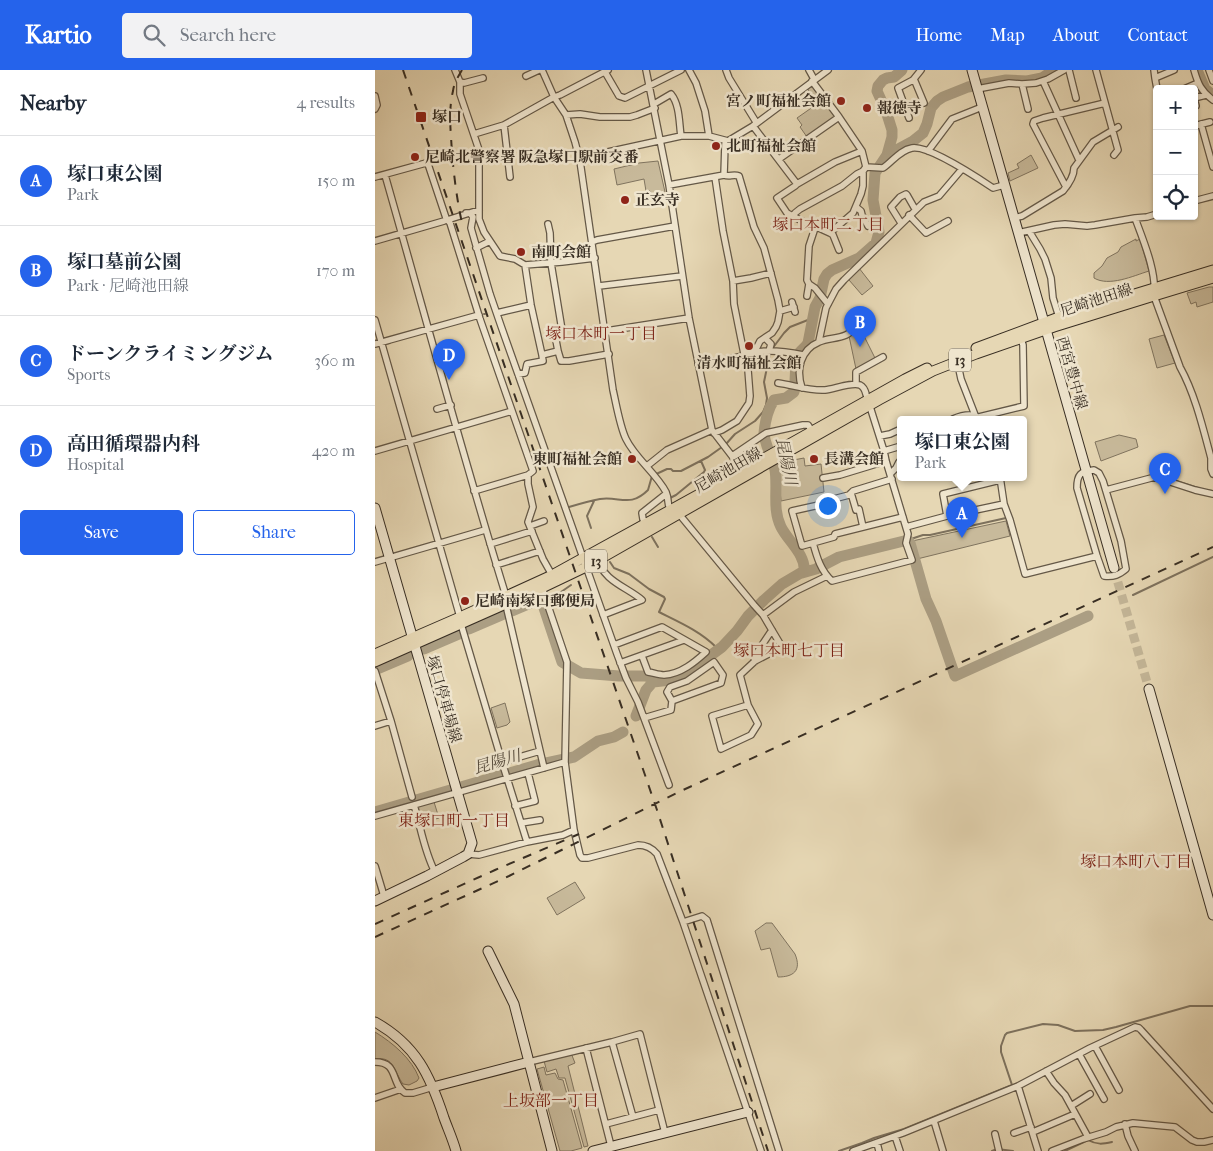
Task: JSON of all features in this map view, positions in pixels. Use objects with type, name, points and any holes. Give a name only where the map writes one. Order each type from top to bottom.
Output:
[{"type":"main road","name":"西宮豊中線","points":[[971,70],[1114,568]]},
{"type":"main road","name":"尼崎池田線","points":[[375,662],[413,642],[506,600],[552,575],[598,559],[670,503],[743,474],[869,403],[905,379],[947,359],[1154,292],[1213,270]]},
{"type":"main road","name":"尼崎池田線","points":[[772,457],[812,431],[933,371],[957,360],[1021,339],[1059,317],[1213,278]]},
{"type":"main road","name":"尼崎池田線","points":[[506,600],[544,591],[646,523],[670,503]]},
{"type":"main road","name":"塚口停車場線","points":[[375,508],[471,838],[471,847],[468,854]]},
{"type":"main road","name":"尼崎池田線","points":[[375,654],[413,642]]},
{"type":"main road","points":[[1149,689],[1213,914]]},
{"type":"main road","points":[[375,901],[468,854]]},
{"type":"main road","points":[[488,951],[514,1004],[552,1151]]},
{"type":"main road","points":[[375,1022],[404,1043],[427,1074],[456,1151]]},
{"type":"main road","points":[[433,1087],[529,1062]]},
{"type":"main road","points":[[593,1151],[748,1112]]},
{"type":"street","points":[[455,70],[460,82],[460,94],[479,150],[479,216],[481,225],[500,256],[515,259],[525,265],[551,264],[595,258]]},
{"type":"street","points":[[526,76],[541,70],[566,115],[575,142],[580,161],[615,400],[626,439],[647,466],[670,503],[763,615],[783,647],[755,661],[740,675],[748,705],[758,724],[751,735],[721,749],[712,716],[748,705]]},
{"type":"street","points":[[647,70],[669,185],[689,318],[713,431],[743,474]]},
{"type":"street","points":[[474,134],[504,126],[555,97],[607,71],[619,96],[629,97],[681,70]]},
{"type":"street","points":[[689,70],[699,90],[709,136]]},
{"type":"street","points":[[726,70],[755,124],[797,184]]},
{"type":"street","points":[[809,70],[813,80],[862,151],[867,168],[863,186],[853,213],[830,233]]},
{"type":"street","points":[[724,175],[725,144],[827,70]]},
{"type":"street","points":[[909,118],[898,88],[914,79],[921,70]]},
{"type":"street","points":[[976,86],[1036,83],[1064,70]]},
{"type":"street","points":[[1069,70],[1076,98]]},
{"type":"street","points":[[1096,70],[1105,103],[1115,128],[1118,150],[1114,155]]},
{"type":"street","points":[[1154,70],[1156,85]]},
{"type":"street","points":[[1155,78],[1174,70]]},
{"type":"street","points":[[1193,70],[1198,83],[1206,95],[1213,100]]},
{"type":"street","points":[[1209,70],[1213,80]]},
{"type":"street","points":[[460,82],[464,83],[483,78]]},
{"type":"street","points":[[914,79],[923,103]]},
{"type":"street","points":[[1043,81],[1079,160]]},
{"type":"street","points":[[1193,85],[1198,83]]},
{"type":"street","points":[[1021,84],[1028,109]]},
{"type":"street","points":[[566,115],[630,117],[654,106],[671,94],[675,99],[681,136]]},
{"type":"street","points":[[1198,97],[1206,95]]},
{"type":"street","points":[[375,96],[377,105],[375,109]]},
{"type":"street","points":[[1066,187],[1033,124],[1034,121],[1105,103]]},
{"type":"street","points":[[928,151],[952,119],[982,107]]},
{"type":"street","points":[[779,160],[839,116]]},
{"type":"street","points":[[1198,125],[1210,122]]},
{"type":"street","points":[[1201,124],[1213,167]]},
{"type":"street","points":[[504,126],[509,177]]},
{"type":"street","points":[[1013,218],[1021,216],[1063,190],[1079,160],[1093,142],[1115,128]]},
{"type":"street","points":[[580,161],[594,155],[681,136],[709,136],[728,141]]},
{"type":"street","points":[[793,216],[867,168],[886,166],[903,152],[914,147],[945,158],[993,188],[1004,185]]},
{"type":"street","points":[[839,250],[833,235],[787,213],[777,198],[835,162],[862,151]]},
{"type":"street","points":[[375,177],[428,164],[447,220],[450,222],[480,317],[533,471],[528,475],[474,491]]},
{"type":"street","points":[[819,341],[826,308],[844,280],[915,209],[924,202],[939,196],[962,169]]},
{"type":"street","points":[[385,174],[506,600],[543,765]]},
{"type":"street","points":[[669,185],[724,175],[739,176],[754,227],[764,248],[780,311],[774,330],[761,342],[755,351]]},
{"type":"street","points":[[647,466],[667,450],[713,431],[722,430],[738,420],[750,400],[748,365],[735,304],[733,281],[715,177]]},
{"type":"street","points":[[901,223],[891,207],[900,197],[906,194],[915,209]]},
{"type":"street","points":[[1198,199],[1213,196]]},
{"type":"street","points":[[856,207],[861,211],[868,226]]},
{"type":"street","points":[[375,241],[479,210]]},
{"type":"street","points":[[466,214],[472,216],[471,228],[497,313],[620,664],[645,718],[669,786]]},
{"type":"street","points":[[909,215],[926,233],[948,221]]},
{"type":"street","points":[[1018,233],[1055,225],[1087,226],[1153,215]]},
{"type":"street","points":[[1135,218],[1148,259],[1154,292],[1180,367],[1191,391],[1212,457],[1211,469],[1213,474]]},
{"type":"street","points":[[471,228],[476,224],[481,225]]},
{"type":"street","points":[[548,224],[551,264],[561,330],[556,332],[555,335],[561,361],[609,354]]},
{"type":"street","points":[[592,242],[675,226]]},
{"type":"street","points":[[815,228],[809,246],[807,280],[829,304]]},
{"type":"street","points":[[1029,231],[1045,259],[1059,317]]},
{"type":"street","points":[[477,248],[490,241]]},
{"type":"street","points":[[518,374],[525,373],[527,364],[543,361],[525,265]]},
{"type":"street","points":[[733,281],[771,273]]},
{"type":"street","points":[[599,286],[682,276]]},
{"type":"street","points":[[807,296],[809,284]]},
{"type":"street","points":[[497,313],[531,305]]},
{"type":"street","points":[[780,311],[794,307]]},
{"type":"street","points":[[698,364],[743,356],[755,351],[800,355],[819,341],[847,335],[868,314]]},
{"type":"street","points":[[380,344],[480,317]]},
{"type":"street","points":[[606,331],[689,318]]},
{"type":"street","points":[[375,320],[380,344],[527,842]]},
{"type":"street","points":[[765,338],[771,344],[770,351]]},
{"type":"street","points":[[982,416],[1024,406],[1023,345],[1021,339]]},
{"type":"street","points":[[542,356],[558,352]]},
{"type":"street","points":[[797,387],[800,381],[800,355]]},
{"type":"street","points":[[856,384],[856,372],[883,357]]},
{"type":"street","points":[[957,360],[961,379],[978,416]]},
{"type":"street","points":[[778,383],[812,390],[856,384],[863,387],[880,436],[885,461],[908,534],[907,541],[912,560],[832,581],[821,567],[813,544]]},
{"type":"street","points":[[437,409],[451,405]]},
{"type":"street","points":[[375,451],[512,411]]},
{"type":"street","points":[[732,456],[764,435],[803,425],[808,425],[812,431]]},
{"type":"street","points":[[880,436],[897,431]]},
{"type":"street","points":[[884,451],[897,447]]},
{"type":"street","points":[[823,478],[840,475],[885,461]]},
{"type":"street","points":[[897,466],[891,476],[849,495],[793,511],[802,546],[835,537],[835,534],[903,517]]},
{"type":"street","points":[[1093,470],[1099,473],[1121,541],[1126,569],[1121,574],[1112,577],[1104,576],[1077,488],[1077,479],[1085,471],[1093,470]]},
{"type":"street","points":[[528,475],[533,507],[528,522],[539,551],[552,575]]},
{"type":"street","points":[[1106,490],[1155,477],[1213,494]]},
{"type":"street","points":[[947,516],[943,494],[989,481]]},
{"type":"street","points":[[1000,481],[1004,504],[1025,574],[1097,556]]},
{"type":"street","points":[[851,493],[856,510],[859,509],[863,527]]},
{"type":"street","points":[[646,523],[642,513],[670,503]]},
{"type":"street","points":[[906,527],[1004,504]]},
{"type":"street","points":[[490,544],[531,529],[544,521]]},
{"type":"street","points":[[375,562],[485,530]]},
{"type":"street","points":[[496,565],[539,551]]},
{"type":"street","points":[[598,559],[603,571],[612,580],[642,600],[603,615]]},
{"type":"street","points":[[763,615],[794,592],[827,576]]},
{"type":"street","points":[[544,591],[567,665],[565,760],[567,787],[580,855],[583,858],[588,858],[638,845],[652,849],[658,856],[683,922],[761,1151]]},
{"type":"street","points":[[614,645],[662,627],[706,652],[695,662],[676,673],[663,675],[649,672],[642,656]]},
{"type":"street","points":[[755,661],[754,656],[772,630]]},
{"type":"street","points":[[620,664],[685,640]]},
{"type":"street","points":[[645,718],[671,710],[672,701],[667,692],[670,687],[687,681],[713,662],[723,675],[721,683],[672,701]]},
{"type":"street","points":[[375,672],[412,796]]},
{"type":"street","points":[[375,726],[391,721]]},
{"type":"street","points":[[502,762],[540,751]]},
{"type":"street","points":[[375,816],[456,790],[506,776],[527,773],[543,765],[565,760]]},
{"type":"street","points":[[515,806],[535,800],[527,773]]},
{"type":"street","points":[[414,805],[428,859],[435,872]]},
{"type":"street","points":[[521,823],[540,820]]},
{"type":"street","points":[[468,854],[479,854],[563,835],[574,830]]},
{"type":"street","points":[[375,866],[384,896]]},
{"type":"street","points":[[683,922],[701,916],[707,920],[779,1151]]},
{"type":"street","points":[[853,1151],[934,1121],[1018,1086],[1133,1028],[1139,1028],[1213,1109]]},
{"type":"street","points":[[529,1062],[640,1034],[665,1133]]},
{"type":"street","points":[[612,1042],[633,1117]]},
{"type":"street","points":[[1095,1046],[1119,1090]]},
{"type":"street","points":[[585,1048],[611,1146]]},
{"type":"street","points":[[1079,1054],[1092,1085],[1104,1100]]},
{"type":"street","points":[[375,1062],[385,1064],[391,1068],[401,1090]]},
{"type":"street","points":[[1046,1071],[1065,1095],[1088,1137]]},
{"type":"street","points":[[1018,1086],[1038,1151]]},
{"type":"street","points":[[375,1098],[401,1090],[408,1093],[433,1087]]},
{"type":"street","points":[[1071,1106],[1090,1094]]},
{"type":"street","points":[[606,1124],[659,1110]]},
{"type":"street","points":[[1014,1133],[1032,1129],[1075,1114]]},
{"type":"street","points":[[934,1121],[943,1151]]},
{"type":"street","points":[[1052,1151],[1088,1137],[1103,1134],[1116,1127],[1133,1123],[1175,1127],[1192,1140],[1204,1142],[1213,1140]]},
{"type":"street","points":[[1125,1124],[1128,1137],[1135,1151]]},
{"type":"street","points":[[995,1134],[999,1150]]},
{"type":"street","points":[[895,1136],[900,1151]]},
{"type":"street","points":[[877,1143],[879,1151]]},
{"type":"shaded area","points":[[811,85],[835,117],[807,137],[800,127],[802,125],[797,118],[817,104],[807,88]]},
{"type":"shaded area","points":[[1031,155],[1038,168],[1010,181],[1008,173],[1019,168],[1017,164]]},
{"type":"shaded area","points":[[658,161],[665,192],[652,195],[650,191],[646,191],[644,179],[617,185],[614,169]]},
{"type":"shaded area","points":[[1136,239],[1136,241],[1140,239],[1149,271],[1114,281],[1094,278],[1094,273],[1107,258],[1118,252],[1121,247]]},
{"type":"shaded area","points":[[859,268],[873,286],[862,295],[849,280]]},
{"type":"shaded area","points":[[1213,287],[1213,302],[1197,307],[1196,302],[1191,304],[1187,293]]},
{"type":"shaded area","points":[[859,326],[875,358],[856,369],[849,336]]},
{"type":"shaded area","points":[[1164,335],[1175,363],[1157,368],[1149,339]]},
{"type":"shaded area","points":[[1119,435],[1136,439],[1138,447],[1101,461],[1095,442]]},
{"type":"shaded area","points":[[804,458],[805,466],[821,464],[824,492],[781,501],[778,467],[788,461]]},
{"type":"shaded area","points":[[1006,521],[1010,536],[917,559],[912,541]]},
{"type":"shaded area","points":[[505,703],[510,722],[497,728],[491,708]]},
{"type":"shaded area","points":[[434,802],[439,818],[421,823],[417,809],[419,806]]},
{"type":"shaded area","points":[[575,882],[585,898],[557,915],[547,898]]},
{"type":"shaded area","points":[[766,923],[772,923],[795,954],[797,969],[788,976],[778,977],[770,948],[761,950],[755,931]]},
{"type":"shaded area","points":[[375,1032],[395,1046],[407,1058],[416,1071],[419,1078],[417,1081],[409,1085],[403,1084],[390,1062],[375,1059]]},
{"type":"shaded area","points":[[571,1053],[575,1063],[568,1066],[588,1146],[584,1147],[565,1078],[559,1078],[556,1069],[547,1072],[544,1061]]},
{"type":"shaded area","points":[[544,1067],[546,1075],[555,1073],[558,1079],[563,1080],[582,1148],[560,1151],[537,1069]]},
{"type":"waterway","name":"昆陽川","points":[[636,716],[646,690],[653,682],[671,680],[688,674],[722,647],[748,616],[782,584],[804,571],[802,559],[778,520],[776,477],[764,437],[765,424],[768,411],[774,400],[786,398],[794,392],[798,356],[808,343],[815,307],[820,298],[827,274],[859,258],[876,243],[879,232],[873,200],[875,173],[887,155],[892,137],[892,130],[886,111],[877,91],[878,86],[883,80],[894,77],[902,70]]},
{"type":"waterway","points":[[887,155],[913,141],[923,133],[931,108],[943,97],[968,87],[1006,80],[1027,81],[1042,78],[1054,70]]},
{"type":"waterway","points":[[1197,70],[1205,89],[1213,95]]},
{"type":"waterway","points":[[772,349],[790,327],[813,318]]},
{"type":"waterway","points":[[375,347],[390,343]]},
{"type":"waterway","points":[[726,444],[735,434],[755,421],[763,412],[767,398],[764,382],[770,353]]},
{"type":"waterway","points":[[569,507],[607,498],[636,499],[648,490],[652,476],[667,469],[681,471],[708,457],[722,447]]},
{"type":"waterway","points":[[670,498],[704,472],[701,461]]},
{"type":"waterway","points":[[1170,479],[1198,488]]},
{"type":"waterway","points":[[1205,490],[1213,491]]},
{"type":"waterway","points":[[591,528],[587,516],[594,501]]},
{"type":"waterway","points":[[908,540],[923,535],[1006,518]]},
{"type":"waterway","points":[[652,537],[658,547]]},
{"type":"waterway","points":[[802,573],[816,569],[839,557],[908,540],[926,599],[936,621],[955,676],[1088,616]]},
{"type":"waterway","points":[[1133,595],[1213,557]]},
{"type":"waterway","points":[[610,562],[614,568],[629,574],[649,589],[664,597],[665,599],[659,612],[682,623],[716,647]]},
{"type":"waterway","points":[[548,599],[551,599],[571,585]]},
{"type":"waterway","points":[[512,611],[540,600],[562,662],[581,673],[645,676],[661,680]]},
{"type":"waterway","points":[[469,629],[504,614]]},
{"type":"waterway","points":[[424,649],[459,634]]},
{"type":"waterway","points":[[375,670],[408,656]]},
{"type":"waterway","name":"昆陽川","points":[[375,812],[537,765],[574,757],[598,741],[614,737],[623,732]]},
{"type":"waterway","points":[[839,1151],[904,1129],[1012,1085],[1001,1052],[1001,1046],[1007,1033],[1043,1024],[1058,1025],[1075,1031],[1103,1030],[1190,1006],[1213,1006]]},
{"type":"waterway","points":[[1065,1151],[1088,1140],[1100,1144],[1112,1142]]},
{"type":"waterway","points":[[992,1151],[997,1149],[1013,1151]]},
{"type":"tunnel","points":[[1114,569],[1149,689]]},
{"type":"railway","points":[[403,70],[657,810],[768,1151]]},
{"type":"railway","points":[[462,70],[456,80],[451,99],[450,114],[454,171],[462,223]]},
{"type":"railway","points":[[375,937],[509,876],[683,790],[1213,547]]},
{"type":"railway","points":[[375,924],[579,834]]},
{"type":"place","name":"宮ノ町福祉会館","points":[[841,101]]},
{"type":"place","name":"報徳寺","points":[[867,108]]},
{"type":"place","name":"塚口","points":[[421,117]]},
{"type":"place","name":"北町福祉会館","points":[[716,146]]},
{"type":"place","name":"尼崎北警察署 阪急塚口駅前交番","points":[[415,157]]},
{"type":"place","name":"正玄寺","points":[[625,200]]},
{"type":"place","name":"南町会館","points":[[521,252]]},
{"type":"place","name":"清水町福祉会館","points":[[749,346]]},
{"type":"place","name":"塚口墓前公園","points":[[860,347]]},
{"type":"place","name":"高田循環器内科","points":[[449,380]]},
{"type":"place","name":"東町福祉会館","points":[[632,459]]},
{"type":"place","name":"長溝会館","points":[[814,459]]},
{"type":"place","name":"ドーンクライミングジム","points":[[1165,494]]},
{"type":"place","name":"塚口東公園","points":[[962,538]]},
{"type":"place","name":"尼崎南塚口郵便局","points":[[465,601]]},
{"type":"district","name":"塚口本町二丁目","points":[[828,224]]},
{"type":"district","name":"塚口本町一丁目","points":[[601,333]]},
{"type":"district","name":"塚口本町七丁目","points":[[789,650]]},
{"type":"district","name":"東塚口町一丁目","points":[[454,820]]},
{"type":"district","name":"塚口本町八丁目","points":[[1136,861]]},
{"type":"district","name":"上坂部一丁目","points":[[551,1100]]}]
